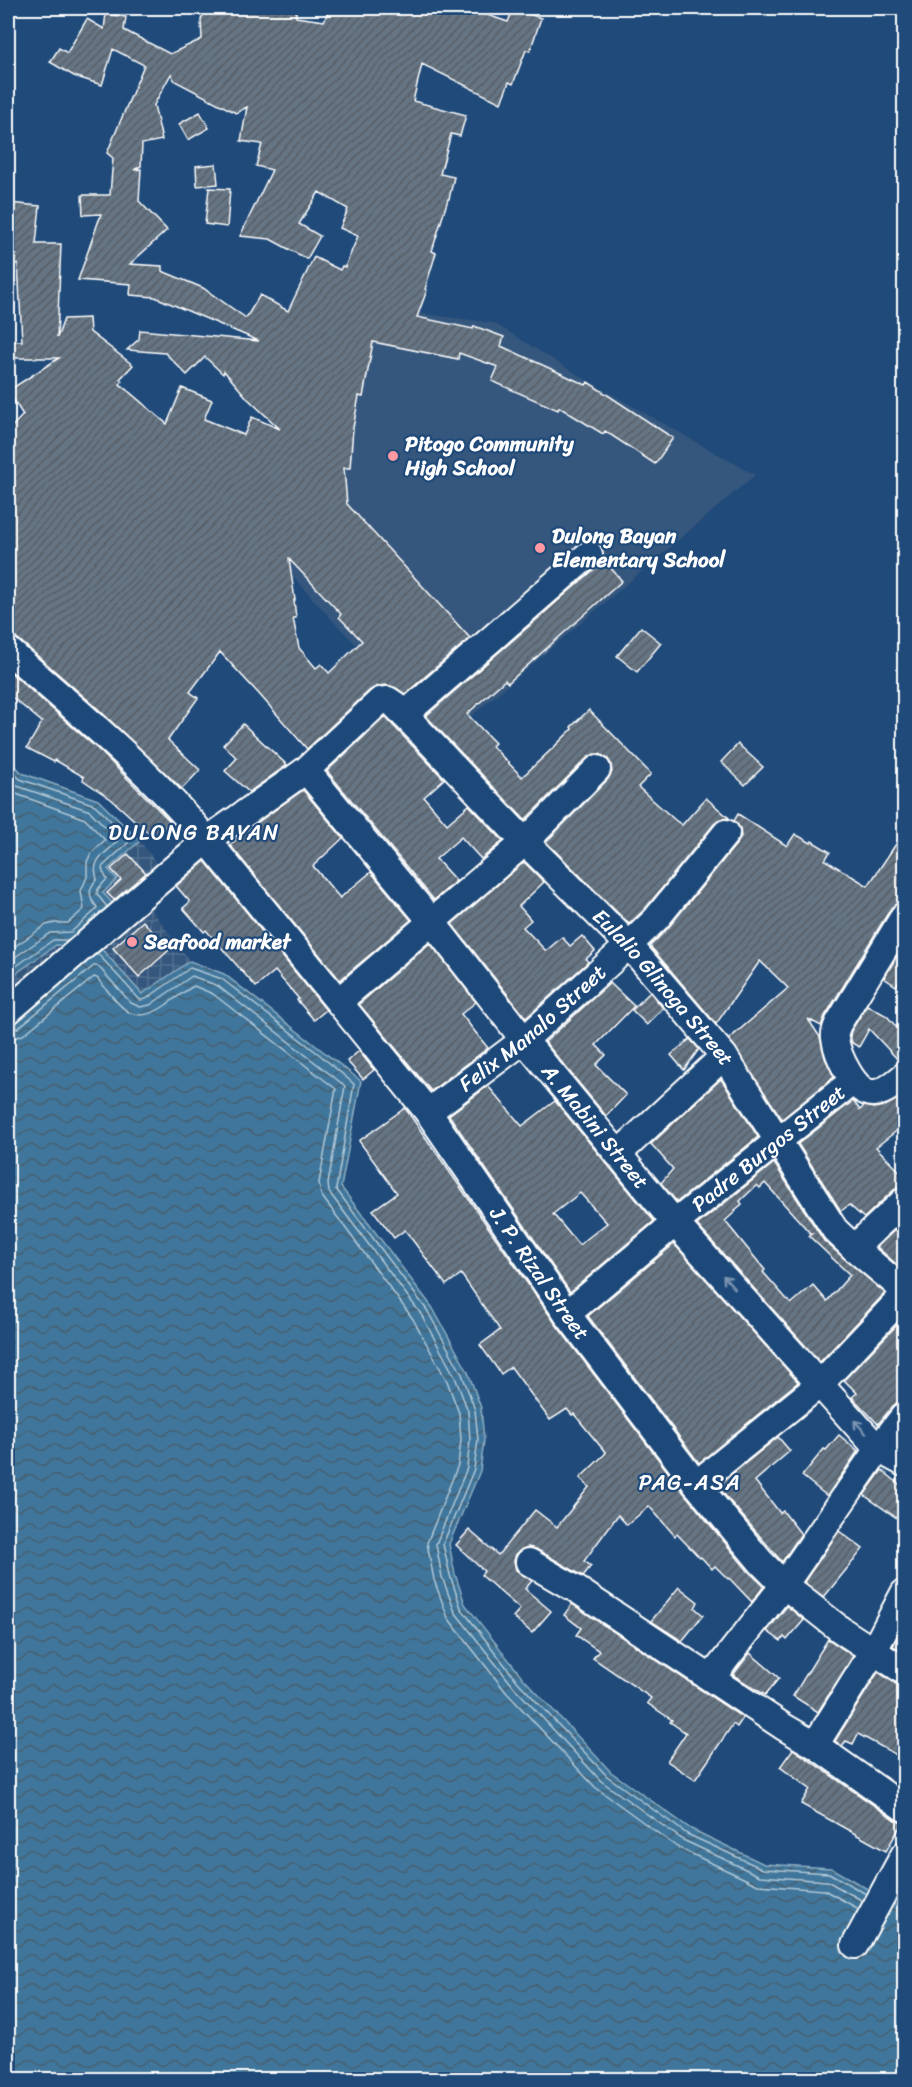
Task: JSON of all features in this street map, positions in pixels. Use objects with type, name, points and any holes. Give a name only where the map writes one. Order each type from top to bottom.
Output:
[{"type":"street","points":[[8,1011],[207,840],[306,770],[380,701],[388,700],[399,709],[589,554]]},
{"type":"street","name":"J. P. Rizal Street","points":[[8,650],[137,764],[207,840],[428,1112],[567,1314],[696,1484],[761,1562],[784,1585],[841,1630],[904,1671]]},
{"type":"street","name":"Eulalio Glinoga Street","points":[[399,709],[525,842],[629,945],[724,1056],[836,1230],[904,1290]]},
{"type":"street","points":[[339,1001],[525,842],[597,769]]},
{"type":"street","name":"A. Mabini Street","points":[[306,770],[675,1223],[878,1449],[904,1463]]},
{"type":"street","name":"Felix Manalo Street","points":[[428,1112],[524,1040],[629,945],[656,919],[726,833]]},
{"type":"street","name":"Padre Burgos Street","points":[[567,1314],[675,1223],[853,1081],[835,1040],[836,1029],[904,916]]},
{"type":"street","points":[[618,1154],[724,1056]]},
{"type":"street","points":[[853,1081],[863,1091],[876,1094],[904,1076]]},
{"type":"street","points":[[854,1248],[904,1202]]},
{"type":"street","points":[[696,1484],[820,1384],[904,1295]]},
{"type":"street","points":[[711,1678],[784,1585],[878,1449],[904,1416]]},
{"type":"street","points":[[529,1562],[579,1591],[784,1727],[815,1745],[904,1808]]},
{"type":"street","points":[[815,1745],[873,1652],[904,1593]]},
{"type":"street","points":[[855,1945],[904,1855]]},
{"type":"shaded area","points":[[334,302],[494,323],[588,381],[755,475],[447,737],[332,620],[287,570]]},
{"type":"shaded area","points":[[140,841],[174,887],[151,909],[190,961],[142,994],[11,994],[11,977],[56,945],[118,909],[103,893],[107,869]]},
{"type":"water","points":[[8,758],[22,773],[98,800],[140,841],[108,869],[117,879],[103,893],[118,909],[75,947],[56,945],[11,977],[11,994],[8,997]]},
{"type":"water","points":[[98,945],[142,994],[190,961],[224,974],[361,1081],[341,1187],[432,1307],[468,1372],[481,1408],[484,1440],[480,1471],[449,1544],[455,1574],[465,1604],[523,1678],[611,1772],[691,1829],[764,1864],[831,1868],[904,1910],[904,2079],[8,2080],[8,1019]]},
{"type":"building","points":[[205,8],[296,8],[296,17],[324,21],[330,8],[467,8],[508,22],[513,9],[541,18],[530,51],[526,50],[513,84],[509,82],[501,103],[422,64],[413,101],[466,115],[460,136],[451,134],[440,174],[454,177],[432,251],[436,253],[425,289],[427,290],[417,317],[473,329],[474,326],[504,337],[501,346],[586,385],[588,382],[673,438],[655,464],[605,431],[603,434],[559,407],[558,410],[492,381],[498,367],[459,353],[458,359],[373,342],[363,397],[359,396],[353,428],[350,468],[344,468],[347,504],[470,638],[405,694],[387,685],[370,690],[307,749],[220,652],[190,692],[198,698],[168,740],[200,770],[182,789],[96,707],[18,639],[8,635],[8,431],[23,415],[8,391],[59,358],[8,358],[8,341],[22,341],[18,264],[8,263],[8,219],[9,203],[40,206],[36,244],[61,244],[57,338],[64,319],[89,318],[90,332],[133,365],[120,379],[122,381],[120,384],[167,424],[182,388],[212,400],[204,419],[244,435],[252,417],[280,429],[248,399],[224,371],[223,374],[205,357],[187,375],[165,353],[127,350],[139,339],[140,330],[259,341],[155,297],[130,295],[131,284],[78,280],[101,214],[83,215],[82,195],[110,195],[113,158],[107,153],[144,65],[113,49],[102,85],[74,76],[50,62],[59,48],[67,53],[87,19],[104,29],[106,14],[126,17],[124,30],[170,54],[202,39],[201,20]],"holes":[[[171,74],[175,81],[236,113],[247,107],[241,141],[262,144],[256,166],[272,170],[240,236],[270,239],[307,259],[320,236],[299,224],[319,192],[348,209],[340,228],[358,236],[345,267],[342,266],[340,270],[314,257],[288,311],[260,295],[246,318],[203,288],[162,271],[162,266],[130,264],[167,230],[139,201],[141,169],[134,170],[141,166],[142,144],[162,140],[154,105]],[[289,559],[341,614],[339,617],[362,641],[329,673],[321,664],[316,668],[299,648],[293,618],[296,618],[295,600]]]},
{"type":"building","points":[[200,112],[209,128],[188,140],[179,124]]},
{"type":"building","points":[[216,164],[218,184],[197,186],[196,166]]},
{"type":"building","points":[[209,188],[230,189],[227,227],[205,224]]},
{"type":"building","points":[[603,559],[622,581],[508,683],[505,680],[467,714],[495,743],[492,746],[522,777],[589,710],[651,774],[638,787],[675,820],[682,825],[706,798],[729,818],[721,819],[714,824],[645,909],[629,924],[546,842],[608,779],[612,772],[608,759],[600,754],[587,758],[525,820],[426,716],[599,565]]},
{"type":"building","points":[[641,627],[661,643],[637,672],[617,656]]},
{"type":"building","points":[[8,670],[101,752],[170,821],[154,838],[111,799],[83,780],[84,777],[55,760],[54,762],[27,748],[42,722],[8,694]]},
{"type":"building","points":[[385,717],[444,779],[424,797],[447,824],[469,805],[503,841],[481,859],[461,837],[436,859],[456,881],[434,900],[327,771]]},
{"type":"building","points":[[243,724],[287,765],[249,792],[225,771],[237,758],[223,745]]},
{"type":"building","points":[[738,744],[763,767],[745,785],[721,762]]},
{"type":"building","points":[[303,790],[343,838],[313,866],[340,898],[371,872],[411,920],[340,980],[230,845],[244,832]]},
{"type":"building","points":[[738,814],[787,846],[795,834],[811,843],[812,841],[830,852],[825,860],[868,886],[904,832],[904,901],[891,908],[821,1026],[808,1019],[820,1037],[825,1058],[834,1077],[782,1119],[729,1039],[788,988],[760,961],[716,1024],[650,946],[668,928],[738,842],[741,836],[740,828],[734,821]]},
{"type":"building","points":[[128,854],[146,873],[114,900],[107,893],[121,880],[111,869]]},
{"type":"building","points":[[205,861],[326,1010],[314,1020],[275,971],[256,987],[206,930],[204,932],[183,908],[190,902],[176,886]]},
{"type":"building","points":[[524,862],[544,882],[519,906],[531,920],[523,927],[546,951],[562,937],[570,946],[582,936],[595,951],[586,959],[588,962],[526,1018],[452,924]]},
{"type":"building","points":[[143,921],[169,950],[139,977],[113,948]]},
{"type":"building","points":[[430,943],[476,1002],[461,1014],[488,1048],[431,1091],[359,1004]]},
{"type":"building","points":[[904,944],[904,973],[896,986],[884,978]]},
{"type":"building","points":[[610,983],[634,1006],[596,1045],[606,1055],[596,1065],[626,1095],[606,1116],[545,1042]]},
{"type":"building","points":[[650,992],[663,1008],[647,1025],[632,1010]]},
{"type":"building","points":[[867,1005],[887,1016],[904,1036],[904,1061],[900,1062],[869,1029],[859,1047],[852,1043],[851,1031]]},
{"type":"building","points":[[690,1039],[699,1049],[684,1070],[671,1055]]},
{"type":"building","points":[[359,1051],[374,1070],[363,1079],[347,1061]]},
{"type":"building","points":[[721,1079],[758,1137],[677,1202],[661,1183],[673,1169],[651,1144]]},
{"type":"building","points":[[488,1086],[522,1126],[555,1101],[654,1221],[570,1292],[449,1115]],"holes":[[[580,1193],[607,1223],[579,1245],[553,1214]]]},
{"type":"building","points":[[904,1095],[904,1125],[876,1147],[904,1176],[904,1186],[894,1190],[864,1218],[849,1205],[841,1211],[798,1144],[853,1101],[860,1110],[864,1106],[873,1108],[885,1106]]},
{"type":"building","points":[[405,1108],[555,1323],[684,1493],[749,1572],[764,1586],[752,1602],[715,1566],[712,1569],[677,1534],[675,1536],[649,1506],[627,1525],[618,1515],[584,1561],[591,1566],[583,1576],[536,1549],[528,1547],[516,1554],[514,1561],[516,1570],[532,1581],[525,1589],[551,1611],[532,1633],[513,1617],[520,1609],[481,1575],[484,1571],[456,1545],[469,1530],[498,1555],[535,1510],[557,1527],[589,1487],[580,1478],[606,1453],[574,1414],[572,1415],[567,1409],[550,1420],[511,1367],[501,1374],[480,1345],[500,1330],[461,1274],[446,1285],[405,1230],[394,1238],[373,1210],[397,1193],[359,1141]]},
{"type":"building","points":[[774,1163],[824,1241],[885,1293],[820,1362],[697,1225]],"holes":[[[765,1183],[811,1234],[809,1236],[850,1275],[827,1301],[813,1285],[791,1304],[763,1272],[765,1270],[725,1221],[742,1204],[740,1201],[757,1185],[760,1188]]]},
{"type":"building","points":[[904,1221],[904,1271],[877,1247]]},
{"type":"building","points":[[674,1244],[798,1382],[699,1463],[588,1316]]},
{"type":"building","points":[[898,1324],[904,1329],[904,1401],[893,1406],[878,1424],[852,1397],[857,1393],[844,1380]]},
{"type":"building","points":[[839,1435],[858,1451],[827,1496],[802,1476]]},
{"type":"building","points":[[778,1437],[790,1451],[755,1481],[780,1513],[783,1511],[801,1534],[782,1562],[717,1486]]},
{"type":"building","points":[[882,1470],[904,1488],[904,1523],[864,1495]]},
{"type":"building","points":[[839,1531],[863,1549],[824,1597],[804,1582]]},
{"type":"building","points":[[679,1587],[698,1602],[695,1608],[703,1615],[682,1641],[651,1621]]},
{"type":"building","points":[[572,1604],[743,1718],[737,1727],[733,1724],[695,1780],[667,1761],[686,1733],[647,1703],[651,1698],[593,1658],[599,1651],[576,1635],[581,1628],[564,1615]]},
{"type":"building","points":[[787,1606],[804,1620],[787,1640],[784,1637],[781,1641],[767,1631]]},
{"type":"building","points":[[904,1624],[904,1653],[893,1646]]},
{"type":"building","points":[[828,1639],[853,1656],[818,1712],[793,1696]]},
{"type":"building","points":[[750,1653],[779,1678],[765,1695],[733,1675]]},
{"type":"building","points":[[878,1672],[896,1684],[904,1686],[904,1759],[858,1734],[853,1744],[846,1741],[842,1746],[835,1741]]},
{"type":"building","points":[[793,1749],[902,1823],[886,1851],[801,1804],[810,1789],[780,1767]]},
{"type":"place","name":"Pitogo Community High School","points":[[393,456]]},
{"type":"place","name":"Dulong Bayan Elementary School","points":[[540,548]]},
{"type":"place","name":"Seafood market","points":[[132,942]]},
{"type":"district","name":"DULONG BAYAN","points":[[194,832]]},
{"type":"district","name":"PAG-ASA","points":[[690,1482]]}]
